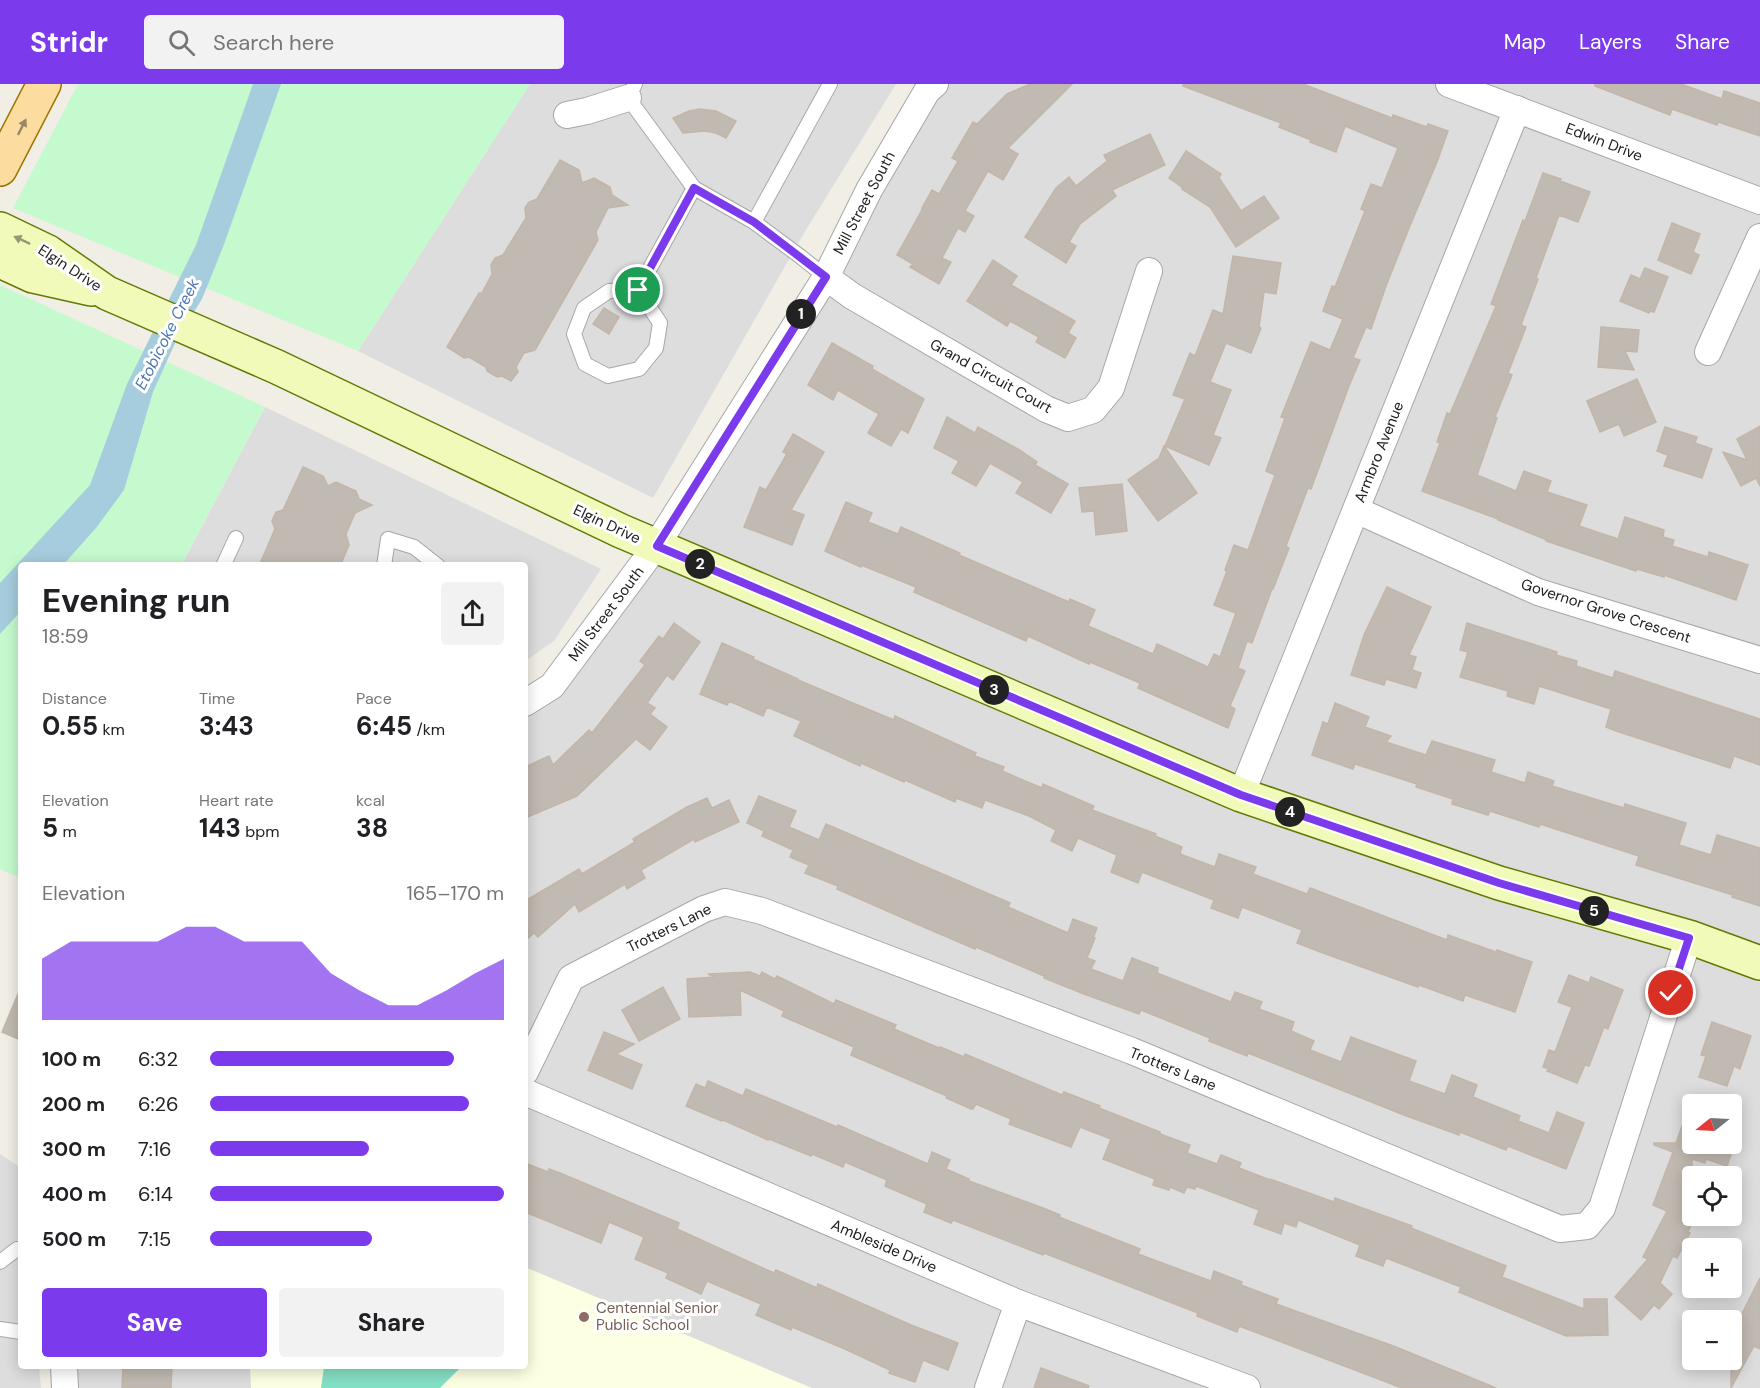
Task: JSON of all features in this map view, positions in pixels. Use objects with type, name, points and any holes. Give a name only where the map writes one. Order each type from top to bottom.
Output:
[{"type":"main road","points":[[0,169],[44,84]]},
{"type":"street","name":"Mill Street South","points":[[528,701],[552,686],[657,546],[826,277],[869,190],[927,91],[935,84]]},
{"type":"street","name":"Edwin Drive","points":[[1449,84],[1760,201]]},
{"type":"street","points":[[567,115],[587,111],[631,91]]},
{"type":"street","name":"Armbro Avenue","points":[[1241,795],[1516,109]]},
{"type":"street","name":"Elgin Drive","points":[[0,229],[48,252],[107,292],[277,367],[599,521],[1241,795],[1499,883],[1689,938],[1760,963]]},
{"type":"street","points":[[1708,352],[1760,237]]},
{"type":"street","name":"Elgin Drive","points":[[0,261],[33,276],[107,292]]},
{"type":"street","name":"Grand Circuit Court","points":[[826,277],[852,296],[1046,409],[1068,418],[1093,410],[1111,388],[1149,271]]},
{"type":"street","name":"Governor Grove Crescent","points":[[1356,510],[1538,592],[1760,660]]},
{"type":"street","name":"Trotters Lane","points":[[528,1066],[571,978],[704,909],[725,902],[762,911],[1132,1052],[1560,1229],[1587,1226],[1602,1208],[1689,938]]},
{"type":"street","name":"Ambleside Drive","points":[[528,1093],[1018,1303],[1247,1388]]},
{"type":"street","points":[[988,1388],[1018,1303]]},
{"type":"street","points":[[64,1369],[65,1388]]},
{"type":"lane","points":[[754,222],[830,84]]},
{"type":"lane","points":[[631,91],[694,188],[754,222],[826,277]]},
{"type":"lane","points":[[638,290],[694,188]]},
{"type":"lane","points":[[638,290],[660,323],[656,348],[639,369],[608,376],[585,364],[574,334],[584,308],[609,291],[638,290]]},
{"type":"lane","points":[[225,562],[236,538]]},
{"type":"lane","points":[[385,562],[388,539],[414,547],[433,562]]},
{"type":"lane","points":[[0,1262],[18,1250]]},
{"type":"lane","points":[[0,1316],[3,1329],[18,1332]]},
{"type":"shaded area","points":[[530,84],[896,84],[804,233],[653,498],[358,351]]},
{"type":"shaded area","points":[[935,84],[1760,84],[1760,1388],[65,1388],[64,1369],[528,1369],[528,701],[552,686]]},
{"type":"shaded area","points":[[265,407],[601,569],[554,641],[528,659],[528,562],[183,562]]},
{"type":"shaded area","points":[[0,1154],[18,1166],[18,1369],[39,1369],[41,1388],[0,1388]]},
{"type":"shaded area","name":"Centennial Senior Public School","points":[[528,1268],[812,1388],[251,1388],[250,1369],[528,1369]]},
{"type":"green space","points":[[78,84],[530,84],[358,351],[13,208]]},
{"type":"green space","points":[[0,285],[265,407],[183,562],[18,562],[18,877],[0,869]]},
{"type":"green space","points":[[324,1369],[459,1369],[440,1388],[321,1388]]},
{"type":"water","name":"Etobicoke Creek","points":[[253,84],[281,84],[202,299],[176,341],[153,392],[124,490],[96,528],[66,562],[19,562],[90,485],[127,384],[196,245]]},
{"type":"water","points":[[18,563],[18,614],[0,634],[0,583]]},
{"type":"building","points":[[1030,84],[1072,84],[1008,148],[1018,154],[1003,180],[988,171],[965,211],[974,216],[965,232],[958,228],[942,258],[951,262],[939,284],[910,267],[913,264],[897,255],[932,190],[939,194],[958,161],[952,158],[973,122],[977,124],[1007,94]]},
{"type":"building","points":[[1183,84],[1303,84],[1392,118],[1393,115],[1427,127],[1428,124],[1448,131],[1371,329],[1366,327],[1353,358],[1360,360],[1311,489],[1308,488],[1286,546],[1289,548],[1252,643],[1247,641],[1238,668],[1245,671],[1230,706],[1235,709],[1228,728],[1138,688],[1140,683],[1090,662],[1089,664],[1028,636],[1026,641],[914,592],[916,587],[825,551],[846,502],[872,513],[868,522],[898,534],[901,527],[960,553],[959,555],[1069,602],[1070,599],[1095,610],[1088,626],[1153,654],[1157,644],[1208,667],[1214,654],[1220,657],[1236,613],[1214,605],[1227,571],[1225,570],[1234,545],[1248,550],[1275,475],[1266,471],[1285,418],[1281,417],[1311,342],[1330,350],[1343,319],[1323,311],[1365,211],[1361,209],[1371,184],[1382,188],[1398,148],[1345,126],[1336,152],[1279,127],[1281,123],[1183,86]]},
{"type":"building","points":[[1595,84],[1681,84],[1722,99],[1724,91],[1760,103],[1760,136],[1718,122],[1717,125],[1672,109],[1670,115],[1595,86]]},
{"type":"building","points":[[700,109],[716,111],[736,121],[726,138],[705,131],[683,133],[673,118]]},
{"type":"building","points":[[1150,134],[1165,165],[1112,190],[1116,196],[1080,224],[1069,242],[1076,246],[1066,263],[1025,237],[1056,188],[1069,177],[1076,186],[1107,161],[1104,155]]},
{"type":"building","points":[[1186,151],[1221,174],[1219,178],[1241,211],[1264,196],[1279,218],[1236,247],[1210,207],[1169,178]]},
{"type":"building","points":[[560,160],[579,170],[582,183],[594,178],[610,187],[612,195],[628,205],[608,208],[596,232],[598,240],[535,350],[524,353],[516,367],[518,372],[511,381],[502,376],[497,377],[487,371],[486,367],[469,357],[464,358],[447,347],[479,293],[482,293],[492,274],[491,265],[495,258],[503,255],[526,218],[525,208],[529,202],[537,199]]},
{"type":"building","points":[[1543,173],[1590,192],[1578,222],[1559,215],[1521,325],[1526,327],[1508,373],[1512,375],[1495,417],[1497,418],[1477,475],[1516,491],[1524,471],[1551,481],[1547,492],[1587,505],[1579,526],[1618,539],[1625,517],[1664,530],[1663,537],[1674,540],[1672,546],[1708,557],[1709,552],[1748,565],[1736,600],[1664,575],[1664,577],[1637,569],[1636,571],[1546,541],[1498,519],[1422,491],[1440,443],[1437,442],[1447,413],[1450,414],[1496,306],[1491,304]]},
{"type":"building","points":[[1672,223],[1700,234],[1693,252],[1699,255],[1691,274],[1658,260]]},
{"type":"building","points":[[1233,256],[1281,263],[1276,294],[1264,292],[1259,327],[1261,328],[1251,353],[1226,343],[1210,382],[1231,390],[1213,435],[1221,438],[1209,465],[1165,446],[1185,399],[1173,395],[1190,353],[1195,356],[1213,310],[1223,314]]},
{"type":"building","points":[[993,260],[1017,276],[1011,285],[1075,321],[1068,333],[1076,338],[1065,358],[1036,342],[1039,337],[1010,321],[1007,326],[967,301]]},
{"type":"building","points":[[1645,268],[1668,277],[1654,312],[1649,313],[1620,301],[1631,275],[1640,279]]},
{"type":"building","points":[[604,308],[619,317],[609,334],[593,324]]},
{"type":"building","points":[[1601,327],[1639,330],[1637,352],[1625,351],[1634,370],[1598,367]]},
{"type":"building","points":[[832,343],[924,399],[908,433],[901,429],[891,446],[868,433],[879,414],[838,390],[833,400],[808,385]]},
{"type":"building","points":[[1637,379],[1656,422],[1624,436],[1619,424],[1600,432],[1587,401]]},
{"type":"building","points":[[947,417],[975,433],[978,427],[1018,449],[1037,462],[1035,465],[1068,484],[1051,513],[1016,493],[1023,482],[990,463],[976,486],[952,473],[959,461],[934,448]]},
{"type":"building","points":[[1760,426],[1760,486],[1756,478],[1741,486],[1723,452],[1747,460],[1737,439]]},
{"type":"building","points":[[1665,427],[1697,437],[1695,443],[1712,449],[1702,478],[1664,466],[1668,455],[1657,451]]},
{"type":"building","points":[[793,434],[824,452],[791,510],[804,515],[792,545],[744,527],[760,487],[766,490],[787,454],[783,452]]},
{"type":"building","points":[[1164,446],[1197,493],[1158,521],[1128,480],[1159,458]]},
{"type":"building","points":[[303,467],[323,476],[328,486],[336,482],[356,491],[359,499],[372,505],[355,513],[346,534],[349,545],[342,562],[261,562],[275,529],[272,521],[276,512],[283,510]]},
{"type":"building","points":[[1122,484],[1127,531],[1096,535],[1094,511],[1082,512],[1079,488]]},
{"type":"building","points":[[1387,587],[1431,607],[1409,655],[1416,657],[1412,670],[1421,673],[1416,688],[1386,679],[1384,685],[1351,675],[1364,635]]},
{"type":"building","points":[[674,623],[700,642],[673,680],[667,675],[647,703],[655,708],[650,714],[667,727],[650,750],[636,739],[577,796],[528,817],[528,766],[549,756],[553,765],[589,730],[592,733],[645,665],[640,661],[659,636],[663,639]]},
{"type":"building","points":[[1467,623],[1557,652],[1556,655],[1577,661],[1576,666],[1613,678],[1615,671],[1760,719],[1760,765],[1734,756],[1730,768],[1616,731],[1606,727],[1611,709],[1539,686],[1534,704],[1507,696],[1508,691],[1460,677],[1468,652],[1460,650]]},
{"type":"building","points":[[722,643],[798,680],[894,720],[895,716],[976,753],[975,756],[1004,767],[1002,771],[1042,788],[1043,784],[1094,806],[1092,810],[1156,834],[1155,836],[1182,847],[1180,854],[1215,867],[1219,854],[1256,867],[1253,874],[1307,894],[1310,888],[1447,940],[1448,935],[1532,962],[1515,1012],[1465,995],[1463,1001],[1323,953],[1297,943],[1302,930],[1242,907],[1238,918],[1211,908],[1214,900],[1142,872],[1138,883],[1111,872],[1117,855],[1078,838],[1072,851],[1051,841],[1056,830],[1029,816],[985,800],[982,808],[956,798],[955,802],[861,763],[860,766],[794,736],[801,721],[767,707],[763,716],[729,701],[727,705],[700,694]]},
{"type":"building","points":[[1335,703],[1369,717],[1365,727],[1391,736],[1386,742],[1426,755],[1432,741],[1495,760],[1491,772],[1525,783],[1528,772],[1554,781],[1552,786],[1624,808],[1625,804],[1686,823],[1679,845],[1711,855],[1717,835],[1760,848],[1760,906],[1732,897],[1733,895],[1636,865],[1639,856],[1540,824],[1539,827],[1490,811],[1488,815],[1452,804],[1453,799],[1416,787],[1417,784],[1355,764],[1353,769],[1312,755],[1323,722],[1328,724]]},
{"type":"building","points":[[759,796],[796,811],[789,827],[819,840],[826,824],[1010,903],[1008,907],[1068,933],[1073,919],[1097,928],[1087,958],[1095,961],[1091,969],[1123,981],[1132,958],[1158,968],[1157,973],[1231,1002],[1235,992],[1262,1002],[1259,1009],[1294,1022],[1291,1031],[1314,1041],[1310,1050],[1341,1062],[1351,1037],[1416,1061],[1409,1081],[1445,1094],[1452,1075],[1477,1085],[1473,1097],[1520,1116],[1518,1121],[1549,1133],[1557,1112],[1584,1123],[1566,1169],[1508,1146],[1506,1150],[1460,1132],[1459,1135],[1248,1053],[1247,1056],[1141,1010],[1139,1014],[1084,994],[837,889],[838,886],[805,873],[809,865],[790,857],[793,850],[762,836],[764,831],[747,823]]},
{"type":"building","points":[[707,798],[712,808],[729,800],[739,822],[695,842],[694,839],[641,870],[645,878],[627,889],[625,884],[579,912],[575,904],[538,937],[534,933],[528,938],[528,899],[579,869],[582,874],[635,842],[633,839],[687,807]]},
{"type":"building","points":[[750,972],[760,976],[762,972],[775,979],[777,976],[834,1004],[836,1000],[896,1025],[894,1029],[939,1048],[964,1057],[965,1054],[1062,1095],[1064,1092],[1100,1106],[1099,1108],[1190,1145],[1187,1153],[1217,1164],[1221,1155],[1241,1163],[1239,1168],[1270,1180],[1334,1202],[1335,1198],[1412,1226],[1411,1228],[1506,1266],[1502,1277],[1584,1309],[1584,1299],[1607,1299],[1608,1335],[1566,1336],[1459,1292],[1461,1287],[1386,1258],[1383,1266],[1356,1256],[1360,1245],[1298,1220],[1296,1227],[1284,1223],[1281,1234],[1254,1224],[1259,1210],[1196,1186],[1195,1189],[1187,1187],[1184,1193],[1170,1187],[1169,1190],[1153,1185],[1155,1179],[1103,1159],[1111,1139],[1080,1127],[1071,1147],[1009,1124],[1011,1119],[976,1104],[971,1109],[946,1098],[947,1096],[851,1055],[854,1047],[782,1016],[784,1011],[740,990],[741,1015],[689,1017],[687,979],[715,977],[708,974]]},
{"type":"building","points":[[1569,975],[1589,983],[1591,977],[1623,990],[1608,1029],[1604,1027],[1589,1066],[1585,1065],[1577,1083],[1547,1071],[1549,1069],[1543,1067],[1549,1050],[1555,1052],[1572,1007],[1558,1002]]},
{"type":"building","points":[[663,987],[680,1019],[639,1041],[622,1010]]},
{"type":"building","points":[[18,994],[18,1039],[2,1032]]},
{"type":"building","points":[[1712,1022],[1751,1036],[1740,1069],[1734,1066],[1727,1086],[1699,1077],[1706,1056],[1701,1055]]},
{"type":"building","points":[[604,1032],[634,1044],[616,1054],[642,1065],[632,1089],[588,1070]]},
{"type":"building","points":[[708,1081],[743,1096],[746,1089],[928,1164],[932,1152],[950,1160],[946,1169],[969,1181],[1043,1208],[1060,1215],[1059,1217],[1140,1249],[1138,1254],[1211,1281],[1214,1271],[1242,1282],[1241,1285],[1278,1299],[1276,1304],[1396,1347],[1496,1388],[1402,1388],[1239,1326],[1237,1332],[1197,1316],[1198,1313],[1044,1253],[1043,1255],[953,1220],[951,1223],[924,1212],[927,1204],[885,1186],[887,1180],[845,1162],[843,1167],[812,1154],[811,1156],[686,1106],[696,1084],[705,1088]]},
{"type":"building","points":[[1682,1126],[1682,1154],[1731,1154],[1727,1166],[1706,1159],[1705,1163],[1692,1159],[1692,1166],[1682,1166],[1682,1226],[1690,1226],[1688,1232],[1690,1233],[1687,1238],[1682,1238],[1682,1248],[1677,1258],[1673,1256],[1660,1283],[1672,1294],[1659,1309],[1654,1305],[1641,1320],[1615,1297],[1648,1259],[1643,1257],[1667,1211],[1653,1205],[1673,1152],[1654,1145],[1654,1143],[1676,1143]]},
{"type":"building","points":[[528,1164],[548,1172],[549,1169],[560,1173],[679,1223],[677,1229],[774,1273],[776,1270],[817,1288],[818,1284],[958,1343],[948,1370],[923,1360],[915,1382],[889,1373],[890,1370],[845,1349],[756,1315],[761,1304],[707,1281],[701,1294],[666,1278],[668,1273],[635,1259],[644,1237],[609,1222],[601,1243],[528,1213]]},
{"type":"building","points":[[1760,1278],[1760,1349],[1754,1346],[1742,1368],[1742,1313]]},
{"type":"building","points":[[1041,1368],[1089,1386],[1088,1388],[1034,1388]]},
{"type":"building","points":[[123,1369],[172,1369],[171,1388],[122,1388]]},
{"type":"building","points":[[1731,1370],[1741,1370],[1731,1388]]},
{"type":"place","name":"Centennial Senior Public School","points":[[584,1317]]},
{"type":"route","points":[[638,290],[694,188],[754,222],[826,277],[657,546],[1241,795],[1499,883],[1689,938],[1671,993]]}]
